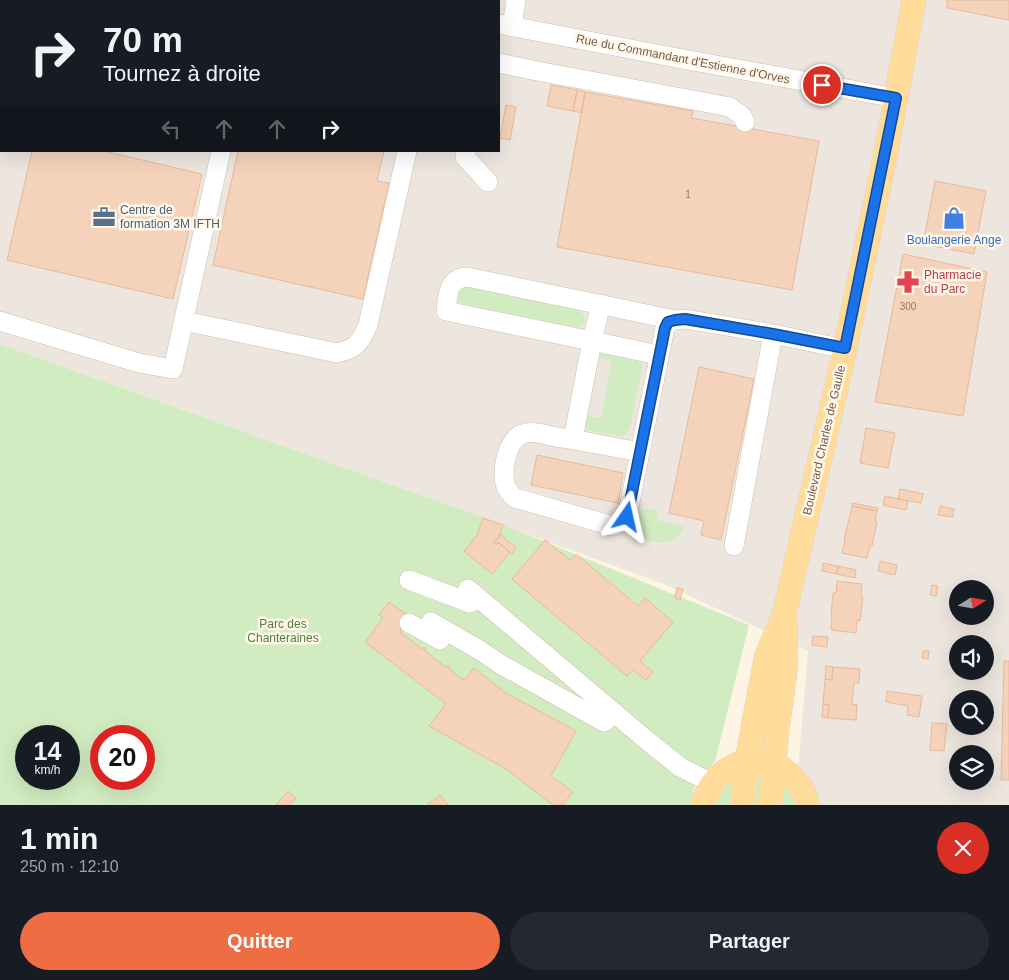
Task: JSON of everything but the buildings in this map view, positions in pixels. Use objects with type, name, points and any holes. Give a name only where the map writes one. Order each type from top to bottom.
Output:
[{"type":"main road","name":"Boulevard Charles de Gaulle","points":[[742,805],[747,761],[766,658],[784,615],[845,348],[914,0]]},
{"type":"main road","name":"Boulevard Charles de Gaulle","points":[[770,805],[786,664],[784,615]]},
{"type":"main road","points":[[703,805],[706,793],[712,783],[722,773],[735,765],[747,761],[760,761],[774,764],[786,771],[799,784],[807,805]]},
{"type":"street","points":[[503,28],[516,0]]},
{"type":"street","name":"Rue du Commandant d'Estienne d'Orves","points":[[503,28],[896,98]]},
{"type":"street","points":[[500,63],[536,72],[730,107],[742,116],[746,122]]},
{"type":"street","points":[[0,321],[139,363],[173,369],[220,152]]},
{"type":"street","points":[[184,322],[336,353],[357,345],[368,325],[407,152]]},
{"type":"street","points":[[466,152],[465,157],[488,182]]},
{"type":"street","points":[[660,355],[446,311],[448,292],[456,280],[467,277],[675,320]]},
{"type":"street","points":[[573,439],[601,304]]},
{"type":"street","points":[[640,452],[528,432],[517,437],[510,445],[505,464],[505,482],[510,494],[514,498],[613,526],[627,517],[665,328],[668,322],[685,319],[845,348]]},
{"type":"street","points":[[734,546],[773,334]]},
{"type":"street","points":[[409,580],[470,603],[473,593],[680,767],[712,783]]},
{"type":"street","points":[[410,622],[478,663],[500,664]]},
{"type":"street","points":[[430,622],[482,651],[500,664],[604,722],[615,713]]},
{"type":"shaded area","points":[[500,0],[1009,0],[1009,805],[795,805],[808,651],[664,584],[0,344],[0,152],[500,152]]},
{"type":"green space","points":[[468,287],[579,310],[583,314],[585,322],[576,327],[466,305],[459,301],[458,293]]},
{"type":"green space","name":"Parc des Chanteraines","points":[[0,344],[504,525],[749,625],[715,761],[694,788],[691,805],[0,805]]},
{"type":"green space","points":[[603,352],[638,360],[642,365],[630,428],[622,436],[583,429],[586,416],[601,418],[612,361],[598,358]]},
{"type":"green space","points":[[647,508],[659,511],[657,520],[685,527],[679,535],[662,543],[645,539],[635,527],[635,518]]},
{"type":"green space","points":[[760,775],[759,805],[753,805],[757,776]]},
{"type":"green space","points":[[731,779],[729,805],[714,805],[716,796]]},
{"type":"green space","points":[[784,786],[790,792],[795,805],[783,805]]},
{"type":"place","name":"Centre de formation 3M IFTH","points":[[104,217]]},
{"type":"place","name":"Boulangerie Ange","points":[[954,218]]},
{"type":"place","name":"Pharmacie du Parc","points":[[908,282]]},
{"type":"route","points":[[627,517],[665,328],[668,322],[685,319],[845,348],[896,98],[822,85]]}]
